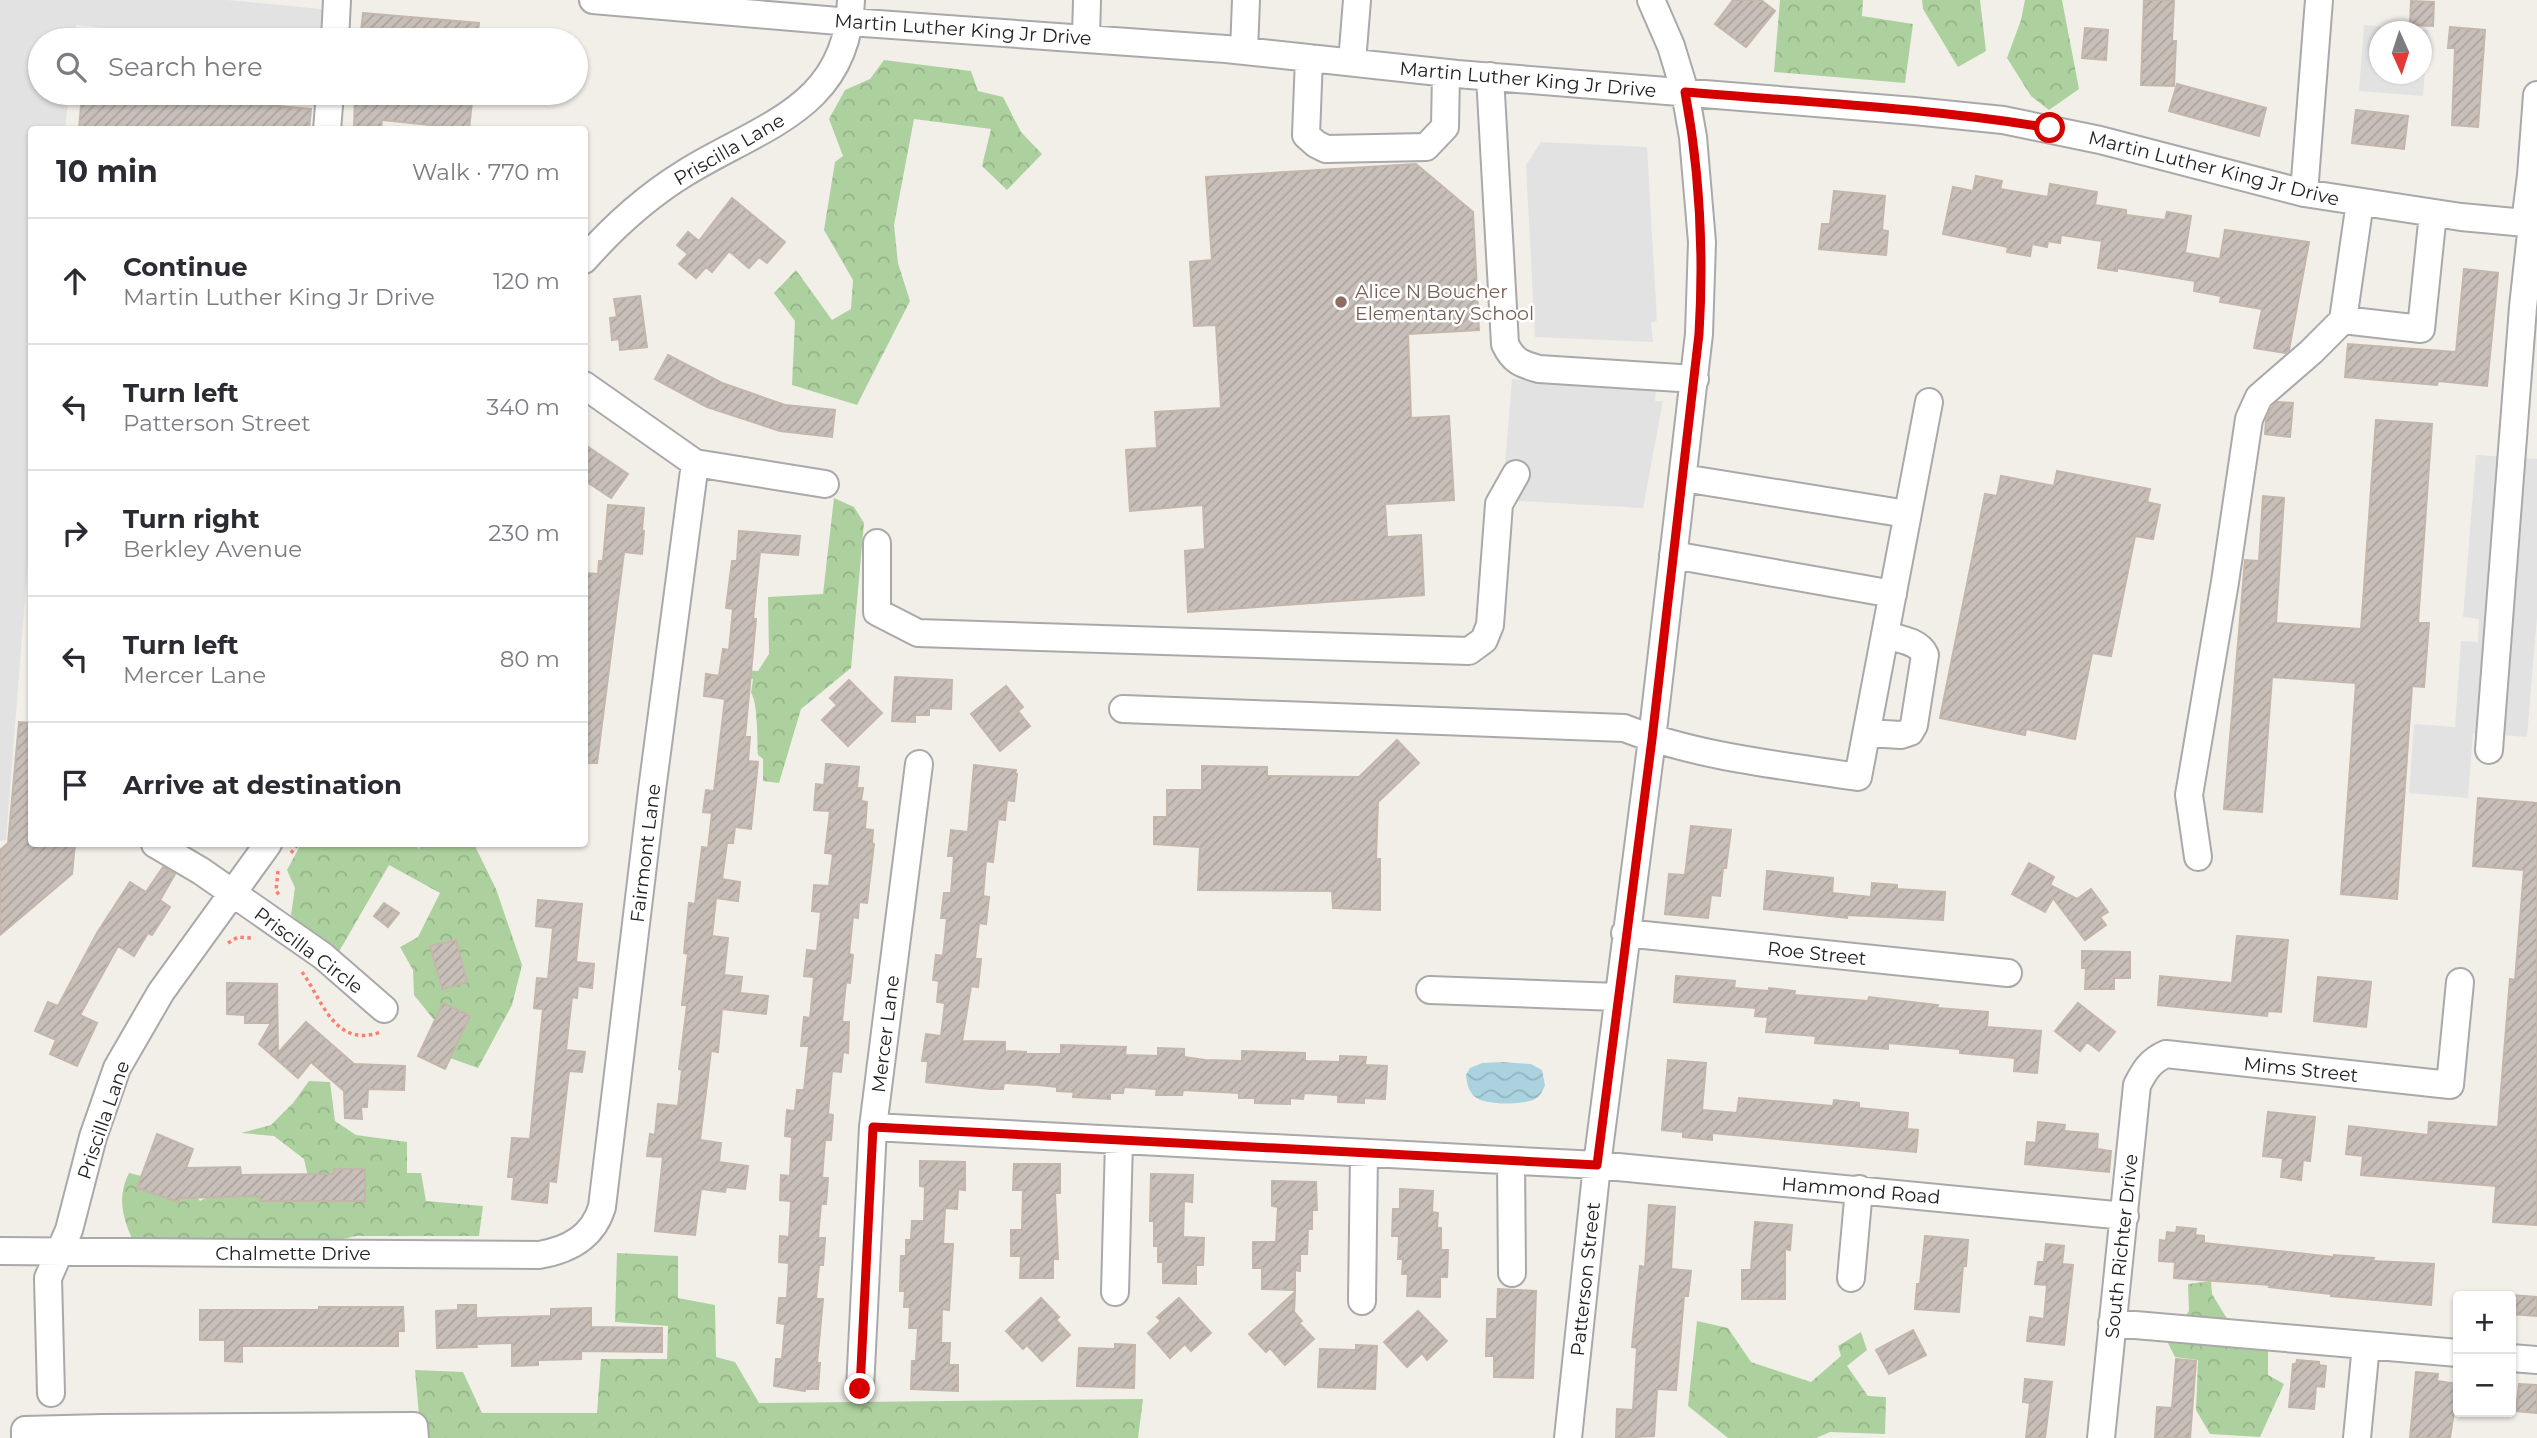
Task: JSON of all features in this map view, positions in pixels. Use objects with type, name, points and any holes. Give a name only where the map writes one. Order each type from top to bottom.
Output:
[{"type":"street","points":[[336,28],[337,0]]},
{"type":"street","name":"Martin Luther King Jr Drive","points":[[605,0],[850,11],[1447,73],[2003,120],[2100,140],[2304,193],[2434,213],[2531,224]]},
{"type":"street","points":[[1086,37],[1087,0]]},
{"type":"street","points":[[1244,51],[1246,0]]},
{"type":"street","points":[[1352,62],[1357,0]]},
{"type":"street","name":"Patterson Street","points":[[1568,1438],[1597,1165],[1652,739],[1699,334],[1702,242],[1693,137],[1685,92],[1671,46],[1651,0]]},
{"type":"street","points":[[2304,193],[2319,0]]},
{"type":"street","name":"Priscilla Lane","points":[[588,255],[610,230],[653,195],[686,173],[778,121],[809,99],[826,81],[835,66],[850,11]]},
{"type":"street","points":[[1309,58],[1306,135],[1316,145],[1326,149],[1426,147],[1445,127],[1447,73]]},
{"type":"street","points":[[1490,76],[1505,344],[1510,355],[1523,364],[1539,369],[1695,379]]},
{"type":"street","points":[[2489,750],[2531,224],[2537,95]]},
{"type":"street","points":[[327,126],[329,105]]},
{"type":"street","points":[[2199,857],[2189,795],[2249,419],[2259,397],[2343,320],[2360,202]]},
{"type":"street","points":[[2343,320],[2421,329],[2434,213]]},
{"type":"street","points":[[588,389],[695,463],[825,484]]},
{"type":"street","points":[[1122,709],[1624,728],[1652,739],[1717,755],[1858,777],[1929,402]]},
{"type":"street","name":"Fairmont Lane","points":[[583,1238],[594,1226],[602,1207],[652,790],[695,463]]},
{"type":"street","points":[[877,543],[877,612],[918,633],[1469,651],[1484,640],[1490,625],[1499,505],[1516,474]]},
{"type":"street","points":[[1683,478],[1908,514]]},
{"type":"street","points":[[1673,555],[1893,594]]},
{"type":"street","points":[[1867,733],[1901,735],[1910,732],[1914,725],[1925,655],[1916,644],[1885,635]]},
{"type":"street","name":"Mercer Lane","points":[[860,1389],[873,1127],[919,764]]},
{"type":"street","name":"Priscilla Circle","points":[[160,847],[323,956],[384,1020]]},
{"type":"street","name":"Priscilla Lane","points":[[51,1393],[47,1285],[69,1230],[93,1137],[117,1068],[161,992],[266,847]]},
{"type":"street","name":"Roe Street","points":[[1625,933],[2008,973]]},
{"type":"street","name":"Mims Street","points":[[2154,1060],[2166,1054],[2450,1085],[2460,982]]},
{"type":"street","points":[[1430,990],[1618,997]]},
{"type":"street","name":"South Richter Drive","points":[[2101,1438],[2137,1085],[2154,1060]]},
{"type":"street","name":"Hammond Road","points":[[873,1127],[1597,1165],[2125,1216]]},
{"type":"street","points":[[1115,1292],[1119,1141]]},
{"type":"street","points":[[1362,1301],[1364,1154]]},
{"type":"street","points":[[1511,1161],[1513,1273]]},
{"type":"street","points":[[1851,1278],[1858,1189]]},
{"type":"street","name":"Chalmette Drive","points":[[0,1251],[539,1255],[573,1245],[583,1238]]},
{"type":"street","points":[[2112,1323],[2453,1353]]},
{"type":"street","points":[[2357,1438],[2366,1345]]},
{"type":"street","points":[[2516,1358],[2537,1360]]},
{"type":"street","points":[[25,1438],[25,1430],[103,1433],[414,1426],[415,1438]]},
{"type":"path","points":[[285,901],[276,891],[278,871],[296,847]]},
{"type":"path","points":[[224,948],[238,937],[250,936],[256,939]]},
{"type":"path","points":[[299,969],[325,1012],[348,1032],[355,1036],[377,1034],[384,1020]]},
{"type":"green space","points":[[1780,0],[1863,0],[1862,16],[1913,24],[1905,83],[1774,72]]},
{"type":"green space","points":[[1922,0],[1980,0],[1986,51],[1958,67],[1923,9]]},
{"type":"green space","points":[[2025,0],[2062,0],[2079,89],[2049,110],[2031,96],[2007,58],[2021,20]]},
{"type":"green space","points":[[884,60],[971,71],[978,91],[1003,97],[1021,132],[1042,154],[1007,190],[982,166],[991,129],[914,119],[894,225],[898,263],[910,301],[857,405],[792,385],[795,321],[774,293],[796,270],[832,320],[851,309],[853,280],[824,230],[835,162],[843,156],[829,119],[845,90],[870,79]]},
{"type":"green space","points":[[834,498],[854,507],[864,523],[851,668],[801,709],[779,783],[763,781],[763,759],[758,755],[756,713],[751,693],[753,679],[740,677],[740,670],[758,671],[769,654],[768,597],[823,594]]},
{"type":"green space","points":[[299,847],[475,847],[496,889],[522,965],[512,1005],[478,1068],[450,1058],[470,1016],[443,1003],[435,1021],[414,995],[413,970],[400,947],[418,937],[440,893],[389,865],[337,955],[291,915],[295,888],[287,870]],"holes":[[[456,939],[467,982],[441,989],[430,946]]]},
{"type":"green space","points":[[309,1081],[330,1082],[335,1121],[356,1135],[407,1142],[407,1173],[421,1173],[426,1201],[483,1206],[479,1236],[356,1236],[313,1246],[136,1248],[125,1221],[122,1202],[129,1173],[191,1188],[200,1201],[248,1175],[270,1187],[312,1195],[304,1159],[274,1136],[241,1133],[271,1125],[293,1103]]},
{"type":"green space","points":[[617,1253],[678,1256],[678,1298],[715,1305],[716,1357],[735,1362],[759,1403],[1143,1399],[1138,1438],[421,1438],[415,1370],[463,1372],[482,1413],[597,1413],[601,1359],[667,1359],[668,1326],[615,1322]]},
{"type":"green space","points":[[2211,1281],[2212,1294],[2229,1322],[2268,1324],[2268,1375],[2284,1384],[2260,1437],[2210,1434],[2196,1410],[2198,1360],[2175,1357],[2168,1343],[2189,1311],[2188,1284]]},
{"type":"green space","points":[[1697,1321],[1728,1328],[1751,1362],[1811,1382],[1841,1356],[1838,1346],[1861,1332],[1867,1350],[1847,1366],[1868,1396],[1886,1397],[1885,1434],[1830,1432],[1816,1438],[1728,1438],[1688,1406]]},
{"type":"shaded area","points":[[0,0],[227,0],[351,12],[349,28],[105,28],[76,25],[76,28],[28,28],[28,105],[68,105],[65,126],[28,126],[28,561],[6,840],[0,841]]},
{"type":"shaded area","points":[[2364,25],[2369,25],[2369,84],[2424,84],[2423,96],[2359,91]]},
{"type":"shaded area","points":[[309,105],[339,105],[339,108]]},
{"type":"shaded area","points":[[1541,142],[1647,147],[1657,321],[1651,323],[1653,342],[1535,337],[1526,165]]},
{"type":"shaded area","points":[[1512,379],[1656,388],[1655,401],[1663,401],[1643,508],[1502,500]]},
{"type":"shaded area","points":[[2476,455],[2537,459],[2537,617],[2527,737],[2473,733],[2468,798],[2409,793],[2414,724],[2455,727],[2461,641],[2478,642],[2479,619],[2463,617]]},
{"type":"water","points":[[1482,1063],[1531,1064],[1542,1070],[1545,1085],[1542,1093],[1529,1101],[1504,1104],[1486,1102],[1474,1096],[1466,1078],[1470,1068]]},
{"type":"building","points":[[1733,0],[1761,0],[1775,11],[1746,47],[1715,24]]},
{"type":"building","points":[[2144,0],[2174,0],[2174,86],[2141,85]]},
{"type":"building","points":[[2411,1],[2434,2],[2433,26],[2432,21],[2410,21]]},
{"type":"building","points":[[363,13],[479,23],[478,28],[361,28]]},
{"type":"building","points":[[2450,27],[2485,30],[2478,127],[2452,125],[2455,48],[2448,48]]},
{"type":"building","points":[[2085,28],[2108,30],[2106,60],[2082,58]]},
{"type":"building","points":[[2177,84],[2266,108],[2259,136],[2169,111]]},
{"type":"building","points":[[81,105],[265,105],[311,109],[309,126],[79,126]]},
{"type":"building","points":[[355,105],[472,105],[469,126],[382,120],[381,126],[354,126]]},
{"type":"building","points":[[2356,110],[2408,116],[2404,149],[2352,143]]},
{"type":"building","points":[[1416,164],[1473,212],[1479,330],[1408,334],[1411,418],[1449,416],[1454,500],[1385,504],[1387,537],[1421,535],[1424,595],[1188,612],[1185,551],[1205,549],[1203,505],[1130,511],[1126,450],[1157,448],[1155,412],[1221,408],[1216,325],[1194,326],[1190,262],[1212,260],[1206,177]]},
{"type":"building","points":[[1976,176],[2002,181],[2000,189],[2048,197],[2050,184],[2097,192],[2095,205],[2126,210],[2126,215],[2165,220],[2167,212],[2191,216],[2185,253],[2220,259],[2225,230],[2309,242],[2289,350],[2285,353],[2254,348],[2262,309],[2220,302],[2221,296],[2194,291],[2195,281],[2117,268],[2117,271],[2098,268],[2102,241],[2061,235],[2060,243],[2048,241],[2047,247],[2032,244],[2030,256],[2007,252],[2008,247],[1943,234],[1953,187],[1973,191]]},
{"type":"building","points":[[1834,191],[1885,196],[1882,230],[1888,231],[1886,255],[1819,249],[1822,224],[1830,224]]},
{"type":"building","points":[[732,198],[785,242],[767,263],[759,257],[749,268],[729,251],[712,272],[706,267],[696,278],[679,264],[688,254],[677,245],[688,232],[699,241]]},
{"type":"building","points":[[2464,269],[2498,273],[2487,386],[2438,381],[2437,385],[2345,377],[2348,344],[2456,352]]},
{"type":"building","points":[[640,296],[647,347],[620,350],[619,339],[612,340],[610,318],[617,317],[614,299]]},
{"type":"building","points":[[668,355],[722,383],[785,405],[835,410],[832,437],[780,431],[707,407],[655,379]]},
{"type":"building","points":[[2277,402],[2293,403],[2290,437],[2265,434],[2266,420]]},
{"type":"building","points":[[2376,420],[2432,424],[2418,623],[2429,623],[2424,687],[2412,686],[2397,899],[2341,894],[2356,683],[2272,677],[2262,812],[2224,809],[2245,560],[2259,561],[2263,496],[2284,498],[2276,623],[2361,629]]},
{"type":"building","points":[[588,447],[628,474],[611,498],[588,483]]},
{"type":"building","points":[[2057,471],[2150,489],[2147,502],[2160,505],[2153,539],[2135,536],[2111,656],[2092,653],[2075,739],[2026,729],[2025,735],[1940,718],[1985,494],[1997,496],[2001,476],[2054,486]]},
{"type":"building","points":[[608,505],[644,508],[642,554],[624,552],[597,763],[588,763],[588,573],[598,574],[599,561],[603,561]]},
{"type":"building","points":[[739,531],[800,536],[798,555],[760,552],[745,737],[750,737],[748,761],[758,762],[751,829],[735,827],[733,843],[727,843],[722,879],[740,882],[738,901],[716,898],[712,936],[728,938],[724,975],[742,977],[740,993],[768,996],[766,1014],[722,1009],[718,1052],[711,1051],[700,1140],[721,1143],[719,1162],[748,1166],[745,1189],[726,1187],[725,1192],[701,1189],[695,1235],[655,1231],[663,1157],[647,1156],[650,1134],[655,1135],[658,1104],[678,1106],[682,1070],[679,1069],[687,1005],[682,1005],[688,954],[684,953],[689,903],[695,904],[702,847],[708,848],[712,813],[703,812],[706,790],[714,791],[725,699],[704,696],[706,674],[719,676],[723,649],[729,650],[733,609],[726,608],[732,561],[737,561]]},
{"type":"building","points":[[895,677],[952,680],[951,709],[929,708],[929,715],[915,715],[915,722],[892,721]]},
{"type":"building","points":[[849,680],[882,713],[848,746],[822,720],[837,705],[830,698]]},
{"type":"building","points":[[1006,686],[1023,707],[1018,711],[1030,726],[1000,751],[971,714]]},
{"type":"building","points":[[19,722],[28,723],[28,847],[75,847],[72,874],[0,935],[0,850],[8,843]]},
{"type":"building","points":[[1397,740],[1419,763],[1378,802],[1376,859],[1380,859],[1380,910],[1333,908],[1332,891],[1198,890],[1200,847],[1154,844],[1154,817],[1167,817],[1167,790],[1202,790],[1202,766],[1267,767],[1267,776],[1359,777]]},
{"type":"building","points":[[826,764],[859,767],[857,788],[863,788],[861,801],[867,802],[865,829],[873,830],[874,844],[867,903],[859,902],[858,918],[853,917],[849,954],[853,955],[850,983],[846,982],[842,1022],[849,1022],[848,1053],[843,1052],[841,1072],[832,1071],[828,1114],[833,1115],[831,1140],[825,1140],[822,1178],[828,1178],[826,1204],[821,1204],[818,1238],[825,1238],[816,1299],[823,1299],[817,1363],[820,1363],[818,1389],[805,1391],[774,1386],[776,1359],[782,1359],[785,1324],[777,1323],[779,1298],[787,1298],[789,1263],[779,1262],[780,1236],[789,1237],[791,1201],[780,1200],[781,1175],[790,1176],[792,1137],[785,1136],[787,1110],[795,1111],[797,1090],[804,1090],[809,1046],[801,1046],[804,1017],[810,1018],[814,977],[804,976],[807,950],[817,951],[821,912],[812,911],[814,885],[829,886],[833,854],[825,853],[830,811],[814,810],[816,784],[824,785]]},
{"type":"building","points":[[974,765],[1016,770],[1017,774],[1014,801],[1007,800],[1005,820],[998,819],[993,862],[986,861],[983,896],[989,897],[986,924],[979,923],[975,959],[981,959],[978,987],[971,986],[962,1041],[1005,1042],[1005,1051],[1026,1054],[1061,1054],[1061,1045],[1126,1047],[1125,1055],[1158,1056],[1158,1048],[1184,1049],[1184,1057],[1205,1060],[1242,1061],[1242,1051],[1305,1053],[1305,1061],[1340,1062],[1340,1056],[1366,1057],[1365,1065],[1387,1066],[1385,1099],[1364,1098],[1364,1103],[1338,1102],[1338,1095],[1304,1093],[1303,1099],[1290,1098],[1290,1104],[1255,1103],[1255,1098],[1239,1098],[1239,1093],[1183,1090],[1182,1095],[1156,1095],[1157,1089],[1124,1087],[1123,1093],[1110,1093],[1110,1099],[1073,1097],[1074,1092],[1057,1091],[1057,1087],[1038,1085],[1004,1083],[1003,1089],[990,1089],[926,1082],[928,1061],[922,1061],[926,1034],[941,1036],[945,1003],[937,1002],[939,981],[933,980],[936,955],[943,956],[947,918],[941,918],[944,893],[951,893],[954,856],[948,856],[951,830],[968,832]]},
{"type":"building","points":[[2478,798],[2537,803],[2537,1225],[2493,1222],[2496,1186],[2361,1175],[2363,1156],[2346,1154],[2349,1126],[2428,1135],[2429,1122],[2498,1127],[2510,979],[2515,980],[2524,870],[2473,866]]},
{"type":"building","points":[[1691,826],[1731,830],[1720,896],[1711,895],[1708,918],[1665,914],[1669,874],[1685,875]]},
{"type":"building","points":[[2029,863],[2054,877],[2050,885],[2077,899],[2091,889],[2108,912],[2100,917],[2106,925],[2085,940],[2053,898],[2045,912],[2012,894]]},
{"type":"building","points":[[163,867],[175,874],[160,900],[170,907],[152,935],[148,933],[134,956],[118,946],[80,1015],[97,1023],[77,1066],[50,1054],[56,1040],[35,1031],[48,1002],[58,1006],[97,933],[130,882],[146,892]]},
{"type":"building","points":[[1767,871],[1833,878],[1832,893],[1871,897],[1872,883],[1897,885],[1897,889],[1945,892],[1943,920],[1847,915],[1847,918],[1764,909]]},
{"type":"building","points":[[538,900],[582,904],[576,962],[594,964],[592,988],[578,986],[577,998],[572,997],[566,1050],[585,1052],[582,1072],[569,1071],[556,1182],[549,1181],[547,1203],[512,1199],[514,1177],[508,1177],[512,1138],[530,1139],[543,1009],[534,1008],[537,978],[548,979],[553,928],[536,926]]},
{"type":"building","points":[[384,903],[399,913],[388,927],[374,916]]},
{"type":"building","points":[[2237,936],[2288,940],[2281,1012],[2268,1011],[2267,1016],[2158,1005],[2160,976],[2232,983]]},
{"type":"building","points":[[456,940],[467,982],[442,989],[430,946]]},
{"type":"building","points":[[2082,951],[2130,952],[2130,978],[2114,978],[2114,989],[2085,989],[2086,968],[2082,968]]},
{"type":"building","points":[[1676,976],[1735,981],[1734,988],[1795,991],[1794,995],[1868,1001],[1869,997],[1938,1005],[1937,1008],[1988,1012],[1987,1027],[2041,1031],[2037,1073],[2014,1071],[2015,1058],[1960,1053],[1960,1049],[1888,1043],[1888,1049],[1815,1043],[1816,1036],[1766,1032],[1768,1017],[1755,1016],[1756,1008],[1674,1002]]},
{"type":"building","points":[[2318,977],[2371,982],[2366,1027],[2314,1021]]},
{"type":"building","points":[[227,983],[277,984],[278,1053],[306,1022],[354,1064],[405,1066],[404,1090],[368,1089],[367,1107],[361,1107],[362,1119],[345,1118],[344,1091],[311,1062],[298,1078],[259,1044],[271,1023],[245,1023],[245,1015],[227,1014]]},
{"type":"building","points":[[443,1003],[470,1016],[445,1069],[418,1056]]},
{"type":"building","points":[[2078,1003],[2115,1032],[2099,1051],[2087,1042],[2080,1051],[2055,1031]]},
{"type":"building","points":[[1668,1060],[1706,1063],[1702,1110],[1737,1113],[1739,1098],[1833,1106],[1834,1100],[1859,1103],[1859,1108],[1908,1113],[1907,1129],[1918,1130],[1916,1152],[1712,1133],[1712,1140],[1683,1137],[1683,1132],[1662,1130]]},
{"type":"building","points":[[2268,1112],[2315,1117],[2310,1161],[2303,1160],[2301,1180],[2281,1177],[2283,1158],[2263,1156]]},
{"type":"building","points":[[2038,1122],[2065,1125],[2064,1131],[2098,1134],[2097,1149],[2111,1151],[2109,1172],[2025,1164],[2027,1142],[2036,1143]]},
{"type":"building","points":[[157,1134],[193,1149],[186,1168],[240,1167],[241,1175],[334,1174],[334,1169],[365,1169],[365,1201],[260,1201],[260,1196],[180,1198],[178,1202],[137,1188]]},
{"type":"building","points":[[920,1161],[965,1162],[965,1190],[958,1189],[957,1209],[945,1208],[943,1244],[953,1244],[949,1310],[942,1309],[941,1343],[950,1343],[949,1365],[958,1365],[958,1391],[911,1389],[912,1361],[916,1361],[918,1328],[909,1328],[910,1307],[904,1307],[905,1291],[900,1291],[901,1256],[906,1256],[906,1240],[911,1240],[912,1221],[924,1221],[925,1187],[920,1186]]},
{"type":"building","points":[[1014,1164],[1060,1164],[1060,1193],[1055,1193],[1058,1259],[1053,1259],[1053,1278],[1020,1278],[1021,1256],[1011,1256],[1011,1230],[1022,1230],[1023,1190],[1013,1190]]},
{"type":"building","points":[[1151,1174],[1193,1175],[1192,1202],[1184,1201],[1183,1237],[1204,1238],[1203,1265],[1196,1265],[1196,1284],[1163,1283],[1163,1262],[1158,1262],[1158,1246],[1154,1246],[1154,1221],[1150,1221]]},
{"type":"building","points":[[1272,1181],[1316,1182],[1317,1210],[1312,1210],[1312,1229],[1308,1229],[1307,1254],[1300,1254],[1300,1271],[1295,1270],[1295,1290],[1262,1289],[1262,1268],[1253,1268],[1253,1242],[1276,1242],[1278,1207],[1272,1206]]},
{"type":"building","points":[[1400,1189],[1433,1191],[1432,1212],[1438,1213],[1437,1228],[1441,1228],[1441,1250],[1448,1250],[1447,1277],[1440,1277],[1440,1297],[1407,1296],[1408,1274],[1402,1274],[1403,1259],[1398,1259],[1399,1236],[1392,1236],[1393,1209],[1400,1209]]},
{"type":"building","points":[[1649,1205],[1675,1207],[1671,1269],[1691,1271],[1688,1296],[1684,1296],[1676,1390],[1657,1389],[1654,1436],[1616,1438],[1617,1409],[1633,1410],[1637,1348],[1632,1347],[1640,1266],[1645,1267]]},
{"type":"building","points":[[1755,1222],[1792,1225],[1790,1250],[1785,1249],[1785,1299],[1742,1299],[1742,1270],[1751,1270]]},
{"type":"building","points":[[2177,1227],[2196,1229],[2195,1235],[2204,1236],[2204,1243],[2334,1257],[2374,1258],[2373,1261],[2434,1264],[2431,1305],[2331,1296],[2269,1287],[2270,1285],[2174,1278],[2175,1262],[2159,1261],[2160,1240],[2166,1241],[2167,1232],[2176,1233]]},
{"type":"building","points":[[1925,1236],[1968,1240],[1959,1312],[1915,1309]]},
{"type":"building","points":[[2046,1244],[2064,1246],[2062,1264],[2073,1265],[2064,1345],[2027,1341],[2030,1317],[2044,1319],[2047,1285],[2035,1284],[2038,1262],[2044,1262]]},
{"type":"building","points":[[1498,1289],[1536,1291],[1533,1378],[1494,1377],[1494,1356],[1486,1356],[1487,1319],[1497,1319]]},
{"type":"building","points":[[1295,1292],[1294,1312],[1302,1321],[1299,1323],[1314,1339],[1285,1365],[1270,1348],[1266,1352],[1249,1334]]},
{"type":"building","points":[[2516,1295],[2537,1297],[2537,1316],[2516,1314]]},
{"type":"building","points":[[1041,1298],[1059,1317],[1056,1320],[1070,1335],[1042,1361],[1027,1345],[1023,1349],[1006,1331]]},
{"type":"building","points":[[1179,1298],[1211,1333],[1191,1351],[1185,1344],[1170,1358],[1148,1333],[1161,1321],[1157,1317]]},
{"type":"building","points":[[458,1305],[476,1305],[476,1318],[551,1316],[551,1309],[591,1308],[591,1327],[662,1328],[662,1352],[581,1351],[581,1359],[538,1360],[538,1365],[512,1366],[512,1343],[437,1348],[436,1311],[458,1310]]},
{"type":"building","points":[[319,1307],[403,1307],[404,1331],[398,1331],[398,1346],[242,1346],[242,1362],[225,1361],[225,1340],[200,1340],[200,1310],[319,1310]]},
{"type":"building","points":[[1418,1311],[1447,1341],[1427,1360],[1422,1353],[1407,1367],[1384,1342]]},
{"type":"building","points":[[1913,1330],[1926,1355],[1889,1374],[1876,1350]]},
{"type":"building","points":[[1115,1344],[1135,1345],[1134,1388],[1077,1386],[1079,1348],[1115,1349]]},
{"type":"building","points":[[1356,1345],[1377,1346],[1375,1389],[1318,1387],[1320,1349],[1356,1350]]},
{"type":"building","points":[[2176,1359],[2196,1361],[2190,1438],[2155,1438],[2157,1407],[2172,1408]]},
{"type":"building","points":[[2297,1360],[2319,1362],[2319,1365],[2326,1366],[2324,1387],[2316,1386],[2314,1409],[2289,1407],[2293,1364],[2296,1364]]},
{"type":"building","points":[[2416,1372],[2438,1374],[2437,1381],[2453,1383],[2450,1438],[2410,1438]]},
{"type":"building","points":[[2025,1379],[2052,1382],[2045,1438],[2026,1438],[2030,1403],[2023,1402]]},
{"type":"building","points":[[2519,1384],[2537,1385],[2537,1413],[2516,1411]]},
{"type":"place","name":"Alice N Boucher Elementary School","points":[[1341,302]]},
{"type":"route","points":[[860,1389],[873,1127],[1597,1165],[1652,739],[1699,334],[1702,280],[1700,206],[1685,92],[1914,111],[2003,120],[2050,128]]}]
